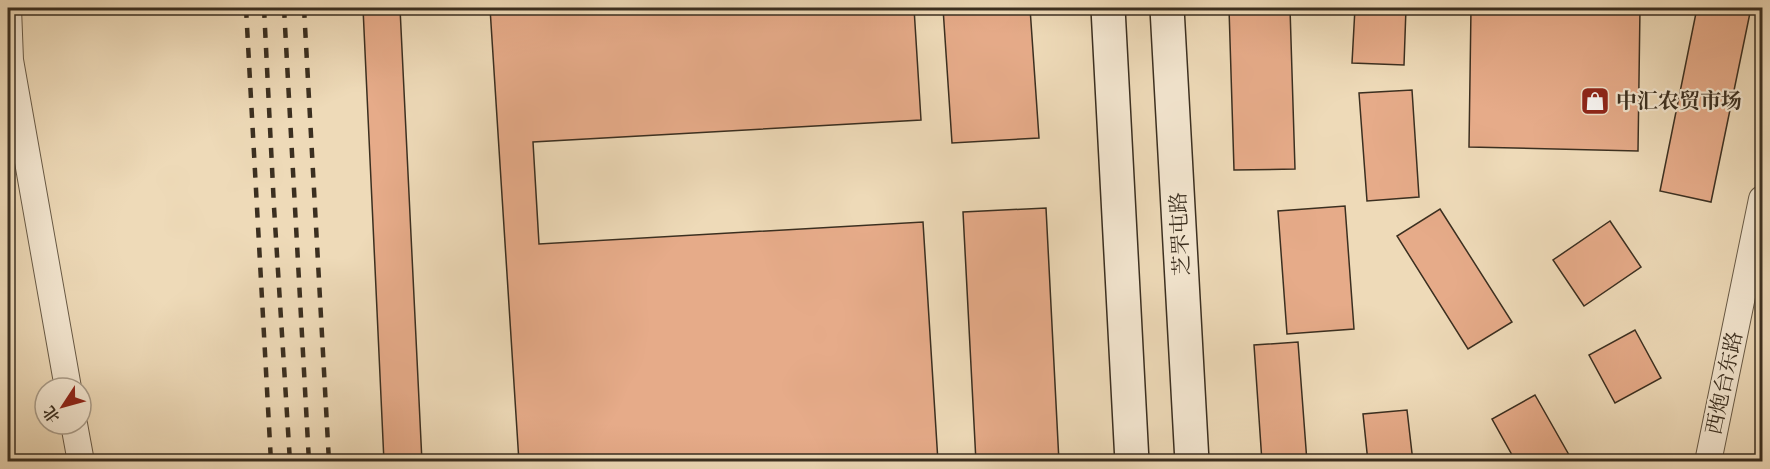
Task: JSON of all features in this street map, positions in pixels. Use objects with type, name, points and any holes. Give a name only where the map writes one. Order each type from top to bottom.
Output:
[{"type":"main road","points":[[1108,8],[1132,462]]},
{"type":"main road","name":"芝罘屯路","points":[[1167,8],[1192,462]]},
{"type":"street","points":[[8,8],[10,60],[66,376]]},
{"type":"street","name":"西炮台东路","points":[[1708,462],[1762,199]]},
{"type":"street","points":[[76,436],[81,462]]},
{"type":"building","points":[[363,8],[400,8],[422,462],[384,462]]},
{"type":"building","points":[[490,8],[914,8],[921,120],[533,142],[539,244],[923,222],[938,462],[519,462]]},
{"type":"building","points":[[943,8],[1030,8],[1039,138],[952,143]]},
{"type":"building","points":[[1229,8],[1290,8],[1295,169],[1234,170]]},
{"type":"building","points":[[1355,8],[1406,8],[1404,65],[1352,63]]},
{"type":"building","points":[[1471,8],[1640,8],[1638,151],[1469,147]]},
{"type":"building","points":[[1697,8],[1751,8],[1711,202],[1660,191]]},
{"type":"building","points":[[1412,90],[1419,197],[1367,201],[1359,93]]},
{"type":"building","points":[[1345,206],[1354,329],[1287,334],[1278,211]]},
{"type":"building","points":[[1046,208],[1059,462],[976,462],[963,212]]},
{"type":"building","points":[[1440,209],[1512,322],[1468,349],[1397,236]]},
{"type":"building","points":[[1610,221],[1641,267],[1584,306],[1553,260]]},
{"type":"building","points":[[1635,330],[1661,378],[1615,403],[1589,355]]},
{"type":"building","points":[[1298,342],[1307,462],[1262,462],[1254,345]]},
{"type":"building","points":[[1535,395],[1573,462],[1516,462],[1492,419]]},
{"type":"building","points":[[1407,410],[1413,462],[1368,462],[1363,414]]},
{"type":"building","points":[[1762,417],[1762,462],[1754,462]]},
{"type":"railway","points":[[246,8],[271,462]]},
{"type":"railway","points":[[264,8],[290,462]]},
{"type":"railway","points":[[284,8],[309,462]]},
{"type":"railway","points":[[304,8],[329,462]]},
{"type":"place","name":"中汇农贸市场","points":[[1595,101]]}]
